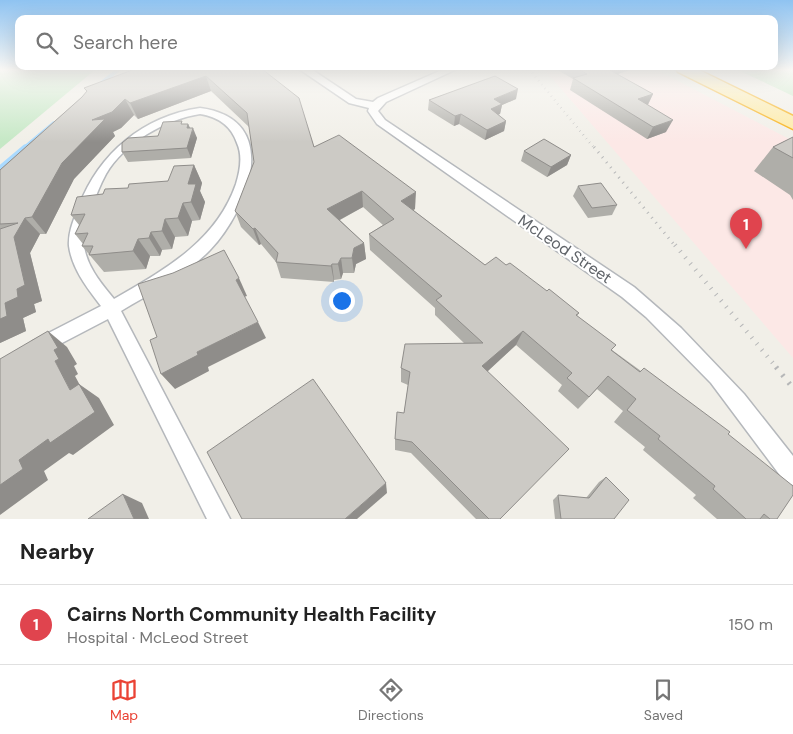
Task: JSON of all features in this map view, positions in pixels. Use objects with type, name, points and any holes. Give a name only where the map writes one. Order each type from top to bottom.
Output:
[{"type":"highway","points":[[733,93],[793,123]]},
{"type":"highway","points":[[761,93],[793,109]]},
{"type":"street","points":[[341,93],[353,101],[375,106],[382,100],[397,93]]},
{"type":"street","name":"McLeod Street","points":[[375,106],[373,111],[381,122],[628,292],[655,314],[724,383],[793,474]]},
{"type":"street","points":[[25,355],[112,308],[176,268],[204,247],[217,231],[240,192],[246,174],[245,147],[232,125],[222,116],[212,112],[198,112],[179,116],[157,124],[132,142],[103,169],[84,209],[76,240],[89,278],[112,308],[219,519]]},
{"type":"shaded area","points":[[565,93],[701,93],[793,141],[793,358]]},
{"type":"green space","points":[[0,93],[67,93],[0,149]]},
{"type":"building","points":[[85,93],[158,93],[130,103],[125,99],[112,112],[92,120],[105,119],[62,163],[32,217],[25,218],[14,237],[25,285],[17,289],[18,297],[5,303],[7,316],[0,319],[0,229],[18,223],[0,224],[0,170]]},
{"type":"building","points":[[225,93],[293,93],[299,98],[314,147],[339,135],[416,192],[401,201],[485,265],[496,257],[506,265],[510,263],[547,291],[549,289],[579,313],[576,315],[616,345],[611,350],[640,372],[644,368],[730,432],[728,434],[793,486],[793,495],[777,519],[770,519],[764,514],[760,519],[746,519],[713,489],[715,486],[658,439],[660,436],[627,410],[636,399],[608,376],[589,397],[567,378],[572,373],[523,331],[482,366],[569,449],[500,519],[489,519],[412,442],[395,439],[397,412],[404,413],[410,372],[401,368],[405,344],[483,343],[436,300],[442,296],[369,234],[394,219],[362,191],[327,209],[364,243],[354,248],[352,258],[341,258],[338,264],[332,264],[331,266],[276,262],[278,253],[255,228],[253,229],[235,211],[254,162],[247,113]]},
{"type":"building","points":[[448,93],[508,93],[494,99],[502,104],[491,109],[506,121],[487,130],[461,114],[455,116],[429,100]]},
{"type":"building","points":[[598,93],[653,94],[638,99],[673,120],[653,127]]},
{"type":"building","points":[[182,121],[181,124],[188,124],[187,128],[193,128],[187,148],[122,152],[122,143],[128,138],[158,136],[163,122]]},
{"type":"building","points":[[793,137],[793,158],[773,147]]},
{"type":"building","points":[[544,139],[571,155],[551,167],[524,151]]},
{"type":"building","points":[[194,165],[188,184],[196,184],[191,202],[183,203],[178,218],[165,219],[162,231],[151,232],[149,238],[138,239],[133,251],[89,255],[93,246],[82,246],[88,233],[75,234],[85,214],[71,215],[77,197],[103,194],[105,189],[128,188],[129,184],[168,181],[174,166]]},
{"type":"building","points":[[601,183],[617,205],[592,208],[578,186]]},
{"type":"building","points":[[224,250],[239,278],[236,280],[258,322],[197,352],[198,355],[161,374],[150,340],[157,337],[138,284],[173,273]]},
{"type":"building","points":[[48,331],[58,348],[54,350],[59,359],[55,361],[70,390],[79,384],[95,412],[50,443],[48,439],[19,460],[23,469],[0,485],[0,359]]},
{"type":"building","points":[[313,379],[386,483],[345,519],[242,519],[207,452]]},
{"type":"building","points":[[606,477],[629,500],[614,519],[561,519],[558,495],[589,498]]},
{"type":"building","points":[[123,494],[134,519],[88,519]]},
{"type":"waterway","points":[[23,149],[54,123]]},
{"type":"waterway","points":[[0,168],[25,147]]},
{"type":"railway","points":[[549,93],[595,149]]},
{"type":"railway","points":[[594,147],[676,247]]},
{"type":"railway","points":[[675,245],[777,368]]},
{"type":"railway","points":[[776,367],[793,388]]},
{"type":"place","name":"Cairns North Community Health Facility","points":[[746,249]]}]
